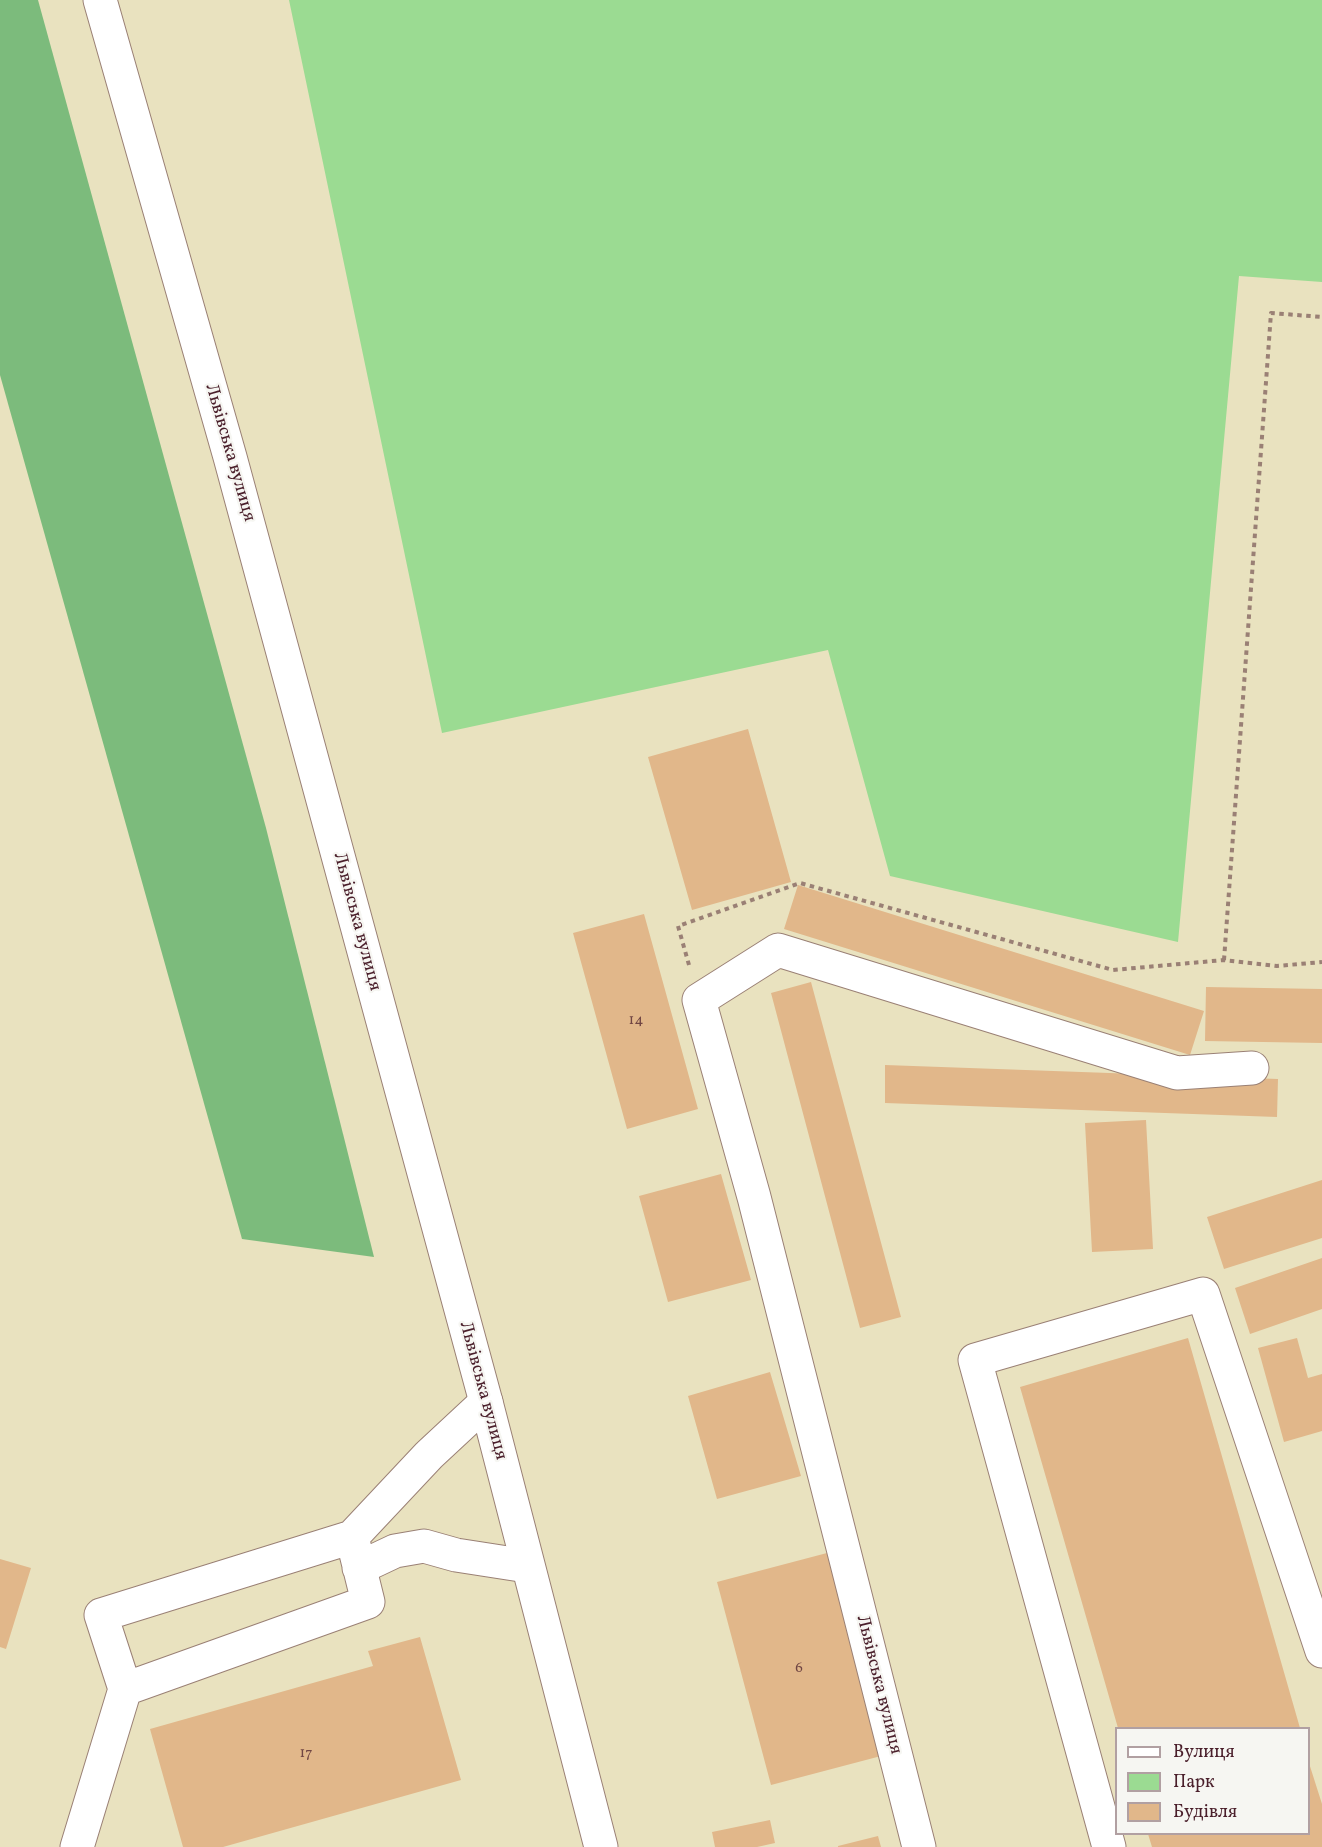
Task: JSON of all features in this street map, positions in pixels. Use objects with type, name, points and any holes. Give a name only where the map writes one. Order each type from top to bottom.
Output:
[{"type":"main road","name":"Львівська вулиця","points":[[100,0],[230,457],[486,1402],[601,1847]]},
{"type":"main road","points":[[699,1000],[778,950],[1177,1073],[1252,1068]]},
{"type":"main road","name":"Львівська вулиця","points":[[699,1000],[754,1197],[919,1847]]},
{"type":"main road","points":[[1109,1847],[975,1360],[1203,1294],[1322,1651]]},
{"type":"main road","points":[[77,1847],[125,1689],[101,1615],[352,1537],[429,1455],[486,1402]]},
{"type":"main road","points":[[125,1689],[369,1602],[352,1537]]},
{"type":"main road","points":[[359,1568],[395,1551],[424,1546],[456,1555],[528,1566]]},
{"type":"path","points":[[1224,960],[1271,313],[1322,317]]},
{"type":"path","points":[[699,1000],[678,926],[800,883],[1113,970],[1224,960],[1277,966],[1322,962]]},
{"type":"green space","points":[[0,0],[38,0],[266,828],[374,1257],[242,1239],[0,375]]},
{"type":"green space","points":[[289,0],[1322,0],[1322,282],[1239,276],[1178,942],[890,876],[828,650],[442,733]]},
{"type":"building","points":[[748,729],[791,882],[692,910],[648,757]]},
{"type":"building","points":[[798,885],[1204,1011],[1190,1055],[784,929]]},
{"type":"building","points":[[644,914],[698,1109],[627,1129],[573,933]]},
{"type":"building","points":[[811,982],[901,1317],[860,1328],[771,993]]},
{"type":"building","points":[[1206,987],[1322,989],[1322,1043],[1205,1041]]},
{"type":"building","points":[[885,1065],[1278,1079],[1277,1117],[885,1103]]},
{"type":"building","points":[[1146,1120],[1153,1249],[1092,1252],[1085,1123]]},
{"type":"building","points":[[721,1174],[751,1280],[668,1302],[639,1196]]},
{"type":"building","points":[[1322,1180],[1322,1238],[1224,1269],[1207,1217]]},
{"type":"building","points":[[1322,1258],[1322,1309],[1250,1334],[1235,1288]]},
{"type":"building","points":[[1188,1338],[1300,1727],[1118,1727],[1020,1387]]},
{"type":"building","points":[[1297,1338],[1308,1378],[1322,1374],[1322,1431],[1284,1442],[1258,1348]]},
{"type":"building","points":[[770,1372],[801,1476],[717,1499],[688,1396]]},
{"type":"building","points":[[827,1553],[881,1756],[771,1785],[717,1582]]},
{"type":"building","points":[[0,1559],[31,1568],[6,1649],[0,1647]]},
{"type":"building","points":[[420,1637],[461,1780],[223,1847],[183,1847],[150,1729],[373,1666],[368,1651]]},
{"type":"building","points":[[1310,1766],[1322,1804],[1322,1847],[1152,1847],[1148,1835],[1310,1835]]},
{"type":"building","points":[[770,1820],[775,1843],[757,1847],[715,1847],[712,1832]]},
{"type":"building","points":[[878,1836],[881,1847],[838,1847],[838,1846]]}]
